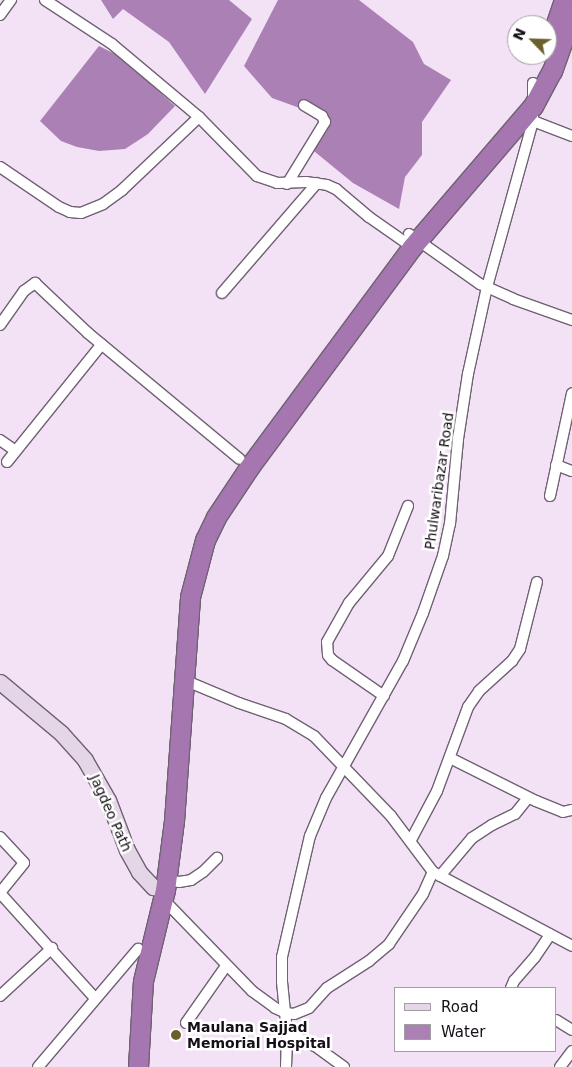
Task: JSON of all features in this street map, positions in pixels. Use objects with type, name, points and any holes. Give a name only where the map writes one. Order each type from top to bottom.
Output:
[{"type":"highway","points":[[557,21],[564,0]]},
{"type":"highway","points":[[411,240],[533,114],[552,71],[572,14]]},
{"type":"highway","points":[[133,1059],[144,981],[161,889],[162,820],[176,718],[184,680],[190,597],[205,540],[235,488],[337,339],[411,240],[512,114],[533,83],[541,65]]},
{"type":"highway","points":[[176,718],[177,604],[185,563],[194,536],[206,512],[240,459],[337,339]]},
{"type":"highway","points":[[133,1059],[131,979],[138,949],[161,889]]},
{"type":"main road","name":"Jagdeo Path","points":[[0,682],[61,733],[85,760],[108,800],[127,850],[139,872],[161,889]]},
{"type":"street","points":[[0,15],[11,0]]},
{"type":"street","points":[[45,0],[112,44],[199,118],[257,176],[268,181],[287,184],[317,183],[336,189],[369,217],[411,240],[487,288],[572,320]]},
{"type":"street","name":"Phulwaribazar Road","points":[[286,1067],[287,1032],[282,970],[287,931],[310,836],[326,798],[384,696],[414,636],[443,556],[450,524],[458,439],[468,374],[487,288],[533,114],[533,83]]},
{"type":"street","points":[[287,184],[325,122],[322,116],[304,105]]},
{"type":"street","points":[[533,114],[572,136]]},
{"type":"street","points":[[1,169],[59,207],[70,212],[81,212],[103,204],[122,190],[199,118]]},
{"type":"street","points":[[222,293],[317,183]]},
{"type":"street","points":[[0,325],[24,291],[34,282],[102,344],[240,459]]},
{"type":"street","points":[[7,462],[102,344]]},
{"type":"street","points":[[550,496],[572,393]]},
{"type":"street","points":[[0,440],[16,451]]},
{"type":"street","points":[[556,465],[572,471]]},
{"type":"street","points":[[384,696],[332,660],[328,655],[327,642],[349,603],[388,556],[408,506]]},
{"type":"street","points":[[411,840],[429,808],[471,701],[494,675],[512,660],[520,649],[537,582]]},
{"type":"street","points":[[184,680],[298,726],[322,743],[343,768],[391,816],[437,874],[572,946]]},
{"type":"street","points":[[450,758],[528,798],[563,812],[572,810]]},
{"type":"street","points":[[217,858],[204,872],[191,880],[161,889],[226,966],[264,1002],[286,1013],[294,1014],[308,1008],[327,988],[380,953],[409,916],[437,874],[472,838],[492,825],[516,814],[528,798]]},
{"type":"street","points":[[0,837],[24,863],[0,893],[52,948],[95,998]]},
{"type":"street","points":[[512,987],[514,981],[536,957],[550,935]]},
{"type":"street","points":[[0,996],[52,948]]},
{"type":"street","points":[[38,1067],[138,949]]},
{"type":"street","points":[[186,1023],[226,966]]},
{"type":"street","points":[[557,1021],[572,1030]]},
{"type":"street","points":[[287,1032],[315,1046],[344,1067]]},
{"type":"street","points":[[560,1067],[572,1051]]},
{"type":"water","points":[[101,0],[229,0],[252,19],[205,94],[169,42],[123,9],[113,19]]},
{"type":"water","points":[[278,0],[359,0],[413,42],[424,64],[451,80],[422,122],[422,155],[405,177],[399,209],[353,183],[309,147],[325,123],[308,111],[272,98],[244,66]]},
{"type":"water","points":[[99,46],[121,57],[175,106],[148,134],[125,149],[99,151],[77,147],[61,141],[40,121]]},
{"type":"place","name":"Maulana Sajjad Memorial Hospital","points":[[176,1035]]}]
